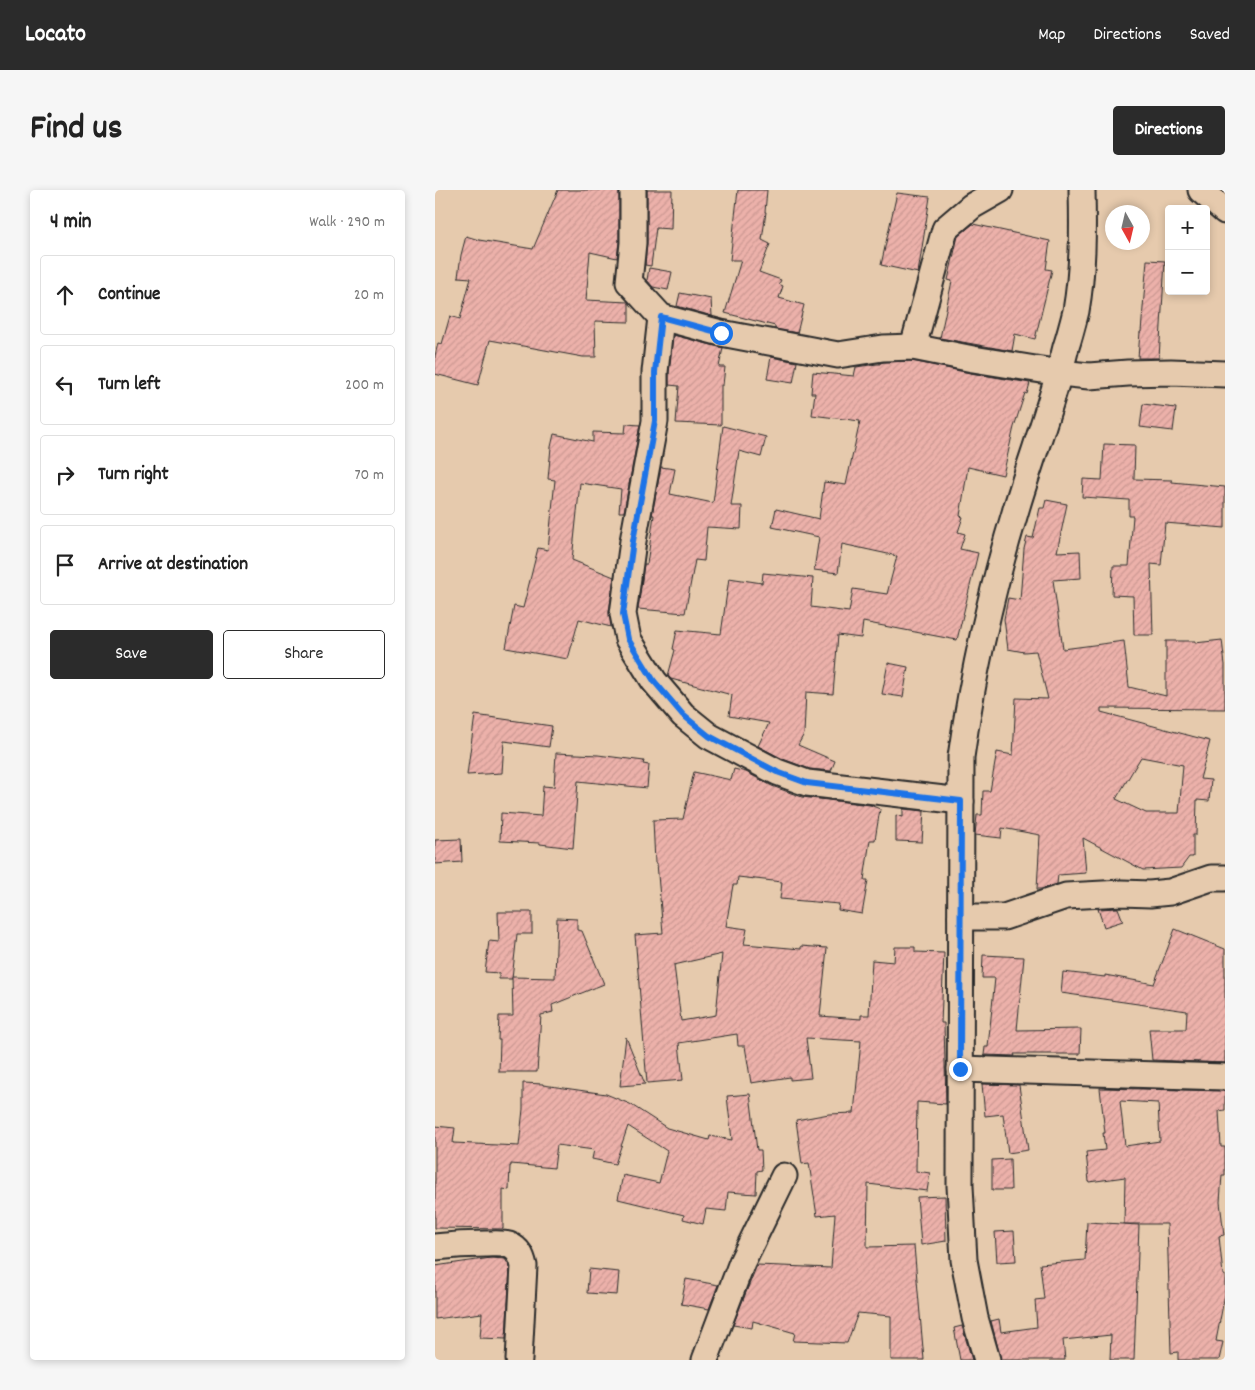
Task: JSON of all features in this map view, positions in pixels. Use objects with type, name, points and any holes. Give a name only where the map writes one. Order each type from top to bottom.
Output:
[{"type":"street","points":[[633,190],[633,243],[629,282],[661,317],[721,333],[838,355],[883,348],[913,347],[973,359],[1089,376],[1171,372],[1225,374]]},
{"type":"street","points":[[913,347],[945,229],[972,206],[1000,190]]},
{"type":"street","points":[[987,1360],[975,1318],[964,1260],[960,1186],[961,756],[980,649],[1017,506],[1060,373],[1076,311],[1081,269],[1082,190]]},
{"type":"street","points":[[1201,190],[1225,211]]},
{"type":"street","points":[[661,317],[655,372],[655,421],[633,541],[623,614],[628,639],[654,681],[683,715],[709,736],[777,772],[807,783],[961,801]]},
{"type":"street","points":[[961,917],[1004,917],[1066,896],[1171,892],[1211,878],[1225,878]]},
{"type":"street","points":[[960,1069],[1225,1077]]},
{"type":"street","points":[[705,1360],[743,1262],[784,1176]]},
{"type":"street","points":[[435,1247],[463,1244],[499,1244],[510,1245],[517,1250],[522,1257],[524,1266],[519,1360]]},
{"type":"building","points":[[558,190],[619,190],[619,242],[617,258],[590,252],[586,300],[628,302],[629,322],[595,321],[596,357],[583,357],[490,340],[478,385],[435,374],[435,356],[438,343],[442,344],[450,316],[460,319],[471,278],[458,277],[466,236],[533,249]]},
{"type":"building","points":[[647,190],[672,190],[671,229],[656,228],[651,266],[645,265]]},
{"type":"building","points":[[738,190],[767,190],[762,240],[770,244],[759,272],[781,280],[779,284],[783,286],[779,298],[804,305],[797,333],[775,329],[775,326],[725,313],[741,260],[730,260]]},
{"type":"building","points":[[897,193],[930,197],[918,273],[881,265]]},
{"type":"building","points":[[973,224],[1050,241],[1046,269],[1052,270],[1035,339],[1015,334],[1012,351],[940,338],[952,281],[948,280],[958,236]]},
{"type":"building","points":[[1147,260],[1165,261],[1159,358],[1138,358]]},
{"type":"building","points":[[649,268],[672,272],[668,290],[653,287],[647,280]]},
{"type":"building","points":[[680,293],[711,299],[712,316],[677,306]]},
{"type":"building","points":[[673,335],[723,348],[719,367],[725,367],[723,385],[721,385],[721,425],[676,423],[679,386],[669,385]]},
{"type":"building","points":[[771,357],[797,362],[793,383],[767,379]]},
{"type":"building","points":[[912,361],[1030,383],[1014,427],[1003,475],[968,467],[960,516],[963,517],[958,532],[965,534],[960,549],[978,553],[957,640],[863,622],[861,638],[838,635],[833,694],[806,692],[804,734],[798,745],[835,761],[831,771],[810,769],[783,759],[758,746],[769,723],[729,716],[732,695],[671,679],[668,676],[675,650],[673,649],[677,630],[721,634],[729,578],[762,583],[763,573],[813,578],[811,607],[849,612],[853,589],[887,594],[897,556],[842,544],[838,573],[814,570],[819,537],[772,527],[776,509],[819,519],[824,482],[846,485],[860,421],[812,415],[815,393],[811,393],[813,372],[854,376],[856,367],[884,362]]},
{"type":"building","points":[[1143,404],[1176,408],[1173,431],[1140,427]]},
{"type":"building","points":[[626,424],[640,425],[624,512],[619,512],[621,489],[580,483],[572,560],[614,577],[609,612],[611,627],[579,619],[568,659],[506,648],[514,606],[523,608],[538,548],[548,550],[555,480],[548,479],[554,434],[593,442],[593,432],[625,433]]},
{"type":"building","points":[[723,426],[766,437],[761,457],[739,451],[731,506],[742,506],[741,529],[707,527],[704,561],[695,560],[685,613],[638,609],[644,564],[647,564],[654,515],[652,515],[661,467],[675,469],[670,494],[713,503]]},
{"type":"building","points":[[1104,444],[1135,445],[1134,479],[1172,480],[1172,482],[1225,487],[1225,528],[1165,523],[1161,565],[1151,564],[1153,635],[1134,635],[1133,596],[1112,595],[1113,566],[1129,566],[1133,516],[1129,516],[1129,500],[1082,497],[1083,479],[1102,480]]},
{"type":"building","points":[[1046,500],[1067,504],[1057,552],[1080,551],[1081,578],[1053,580],[1063,649],[1124,641],[1129,687],[1166,696],[1166,641],[1195,641],[1195,643],[1222,640],[1225,665],[1225,709],[1101,708],[1101,712],[1210,741],[1200,779],[1211,780],[1209,801],[1197,800],[1196,835],[1193,835],[1193,857],[1189,857],[1181,868],[1143,870],[1083,838],[1086,873],[1058,875],[1057,884],[1037,889],[1040,835],[1002,828],[1001,838],[975,835],[977,815],[982,815],[983,791],[990,791],[997,752],[1013,755],[1016,698],[1048,699],[1036,651],[1024,652],[1008,649],[1004,619],[1008,598],[1020,600],[1024,549],[1027,537],[1033,538],[1040,508],[1044,508]],"holes":[[[1141,757],[1183,765],[1179,813],[1146,813],[1116,799]]]},
{"type":"building","points":[[888,663],[908,667],[903,697],[882,694]]},
{"type":"building","points":[[475,715],[552,726],[549,747],[504,741],[502,773],[467,775]]},
{"type":"building","points":[[556,753],[598,755],[644,761],[643,764],[649,765],[647,788],[578,781],[573,848],[540,843],[500,841],[501,813],[541,816],[543,786],[554,787]]},
{"type":"building","points":[[734,769],[746,772],[772,786],[802,797],[870,805],[880,809],[875,840],[870,840],[864,880],[868,880],[862,914],[838,910],[839,904],[780,899],[782,882],[738,877],[737,885],[733,885],[726,926],[747,929],[744,944],[801,949],[801,946],[827,948],[820,1016],[861,1019],[861,1015],[869,1015],[872,960],[894,962],[895,947],[915,947],[915,952],[944,953],[941,1023],[944,1023],[946,1104],[917,1102],[916,1171],[930,1173],[927,1191],[868,1184],[867,1247],[914,1246],[924,1360],[891,1360],[891,1316],[858,1313],[847,1343],[793,1341],[795,1333],[753,1321],[752,1328],[733,1325],[757,1265],[831,1268],[835,1214],[817,1216],[809,1163],[802,1164],[796,1120],[829,1114],[854,1113],[861,1041],[806,1038],[811,1078],[790,1080],[790,1077],[751,1083],[745,1046],[738,1046],[737,1034],[679,1043],[683,1080],[647,1083],[635,935],[663,933],[657,863],[655,863],[653,820],[683,819],[694,772],[731,780]],"holes":[[[722,954],[716,1015],[681,1021],[674,965]]]},
{"type":"building","points":[[903,809],[924,811],[922,842],[896,841],[896,815],[903,817]]},
{"type":"building","points":[[461,839],[462,862],[435,864],[435,840]]},
{"type":"building","points":[[1118,908],[1123,921],[1104,927],[1098,909]]},
{"type":"building","points":[[498,912],[532,912],[532,934],[517,934],[512,979],[499,979],[499,973],[485,972],[489,941],[499,942]]},
{"type":"building","points":[[557,918],[577,919],[577,930],[582,931],[604,984],[552,1005],[553,1012],[541,1015],[537,1072],[499,1072],[499,1016],[513,1016],[512,977],[555,978]]},
{"type":"building","points":[[1175,929],[1225,949],[1225,1063],[1152,1060],[1149,1029],[1186,1029],[1187,1011],[1061,993],[1063,972],[1105,977],[1105,975],[1154,984]]},
{"type":"building","points":[[983,955],[1024,957],[1017,1030],[1081,1029],[1080,1054],[984,1055],[985,1047],[988,1047],[995,978],[982,978]]},
{"type":"building","points":[[626,1037],[645,1084],[620,1086]]},
{"type":"building","points":[[523,1083],[543,1084],[606,1094],[630,1104],[667,1128],[709,1140],[710,1136],[732,1140],[727,1096],[750,1094],[757,1150],[761,1150],[762,1170],[757,1171],[756,1194],[728,1192],[726,1211],[706,1209],[703,1224],[683,1219],[684,1215],[618,1199],[623,1175],[659,1183],[667,1151],[628,1126],[615,1164],[592,1159],[594,1150],[557,1145],[554,1168],[511,1164],[509,1190],[503,1189],[503,1229],[435,1228],[435,1126],[455,1128],[453,1143],[519,1146],[523,1109]]},
{"type":"building","points":[[982,1084],[1019,1085],[1028,1150],[1008,1153],[1003,1114],[985,1116]]},
{"type":"building","points":[[1100,1088],[1225,1091],[1225,1110],[1219,1111],[1221,1147],[1225,1147],[1225,1175],[1222,1175],[1220,1202],[1224,1235],[1219,1236],[1223,1275],[1225,1275],[1225,1294],[1216,1341],[1223,1342],[1219,1360],[1178,1360],[1178,1352],[1171,1353],[1167,1224],[1124,1224],[1125,1177],[1089,1182],[1086,1152],[1105,1150],[1103,1133],[1105,1133]],"holes":[[[1120,1101],[1158,1103],[1160,1141],[1125,1146]]]},
{"type":"building","points":[[1010,1159],[1011,1190],[992,1190],[992,1160]]},
{"type":"building","points":[[945,1196],[946,1241],[921,1245],[917,1197]]},
{"type":"building","points":[[1087,1222],[1139,1225],[1134,1360],[1110,1360],[1111,1335],[1063,1340],[1065,1360],[1001,1360],[991,1321],[999,1319],[1001,1332],[1037,1327],[1035,1300],[1044,1299],[1040,1264],[1085,1260]]},
{"type":"building","points":[[1014,1231],[1016,1261],[997,1262],[995,1232]]},
{"type":"building","points":[[491,1258],[505,1259],[510,1267],[506,1339],[480,1338],[482,1313],[435,1319],[435,1266]]},
{"type":"building","points":[[589,1269],[619,1272],[617,1295],[587,1293]]},
{"type":"building","points":[[686,1279],[718,1285],[709,1309],[681,1304]]},
{"type":"building","points":[[962,1326],[972,1360],[960,1360],[954,1328]]},
{"type":"route","points":[[721,333],[661,317],[655,372],[655,421],[633,541],[623,614],[628,639],[654,681],[683,715],[709,736],[777,772],[807,783],[961,801],[960,1069]]}]
